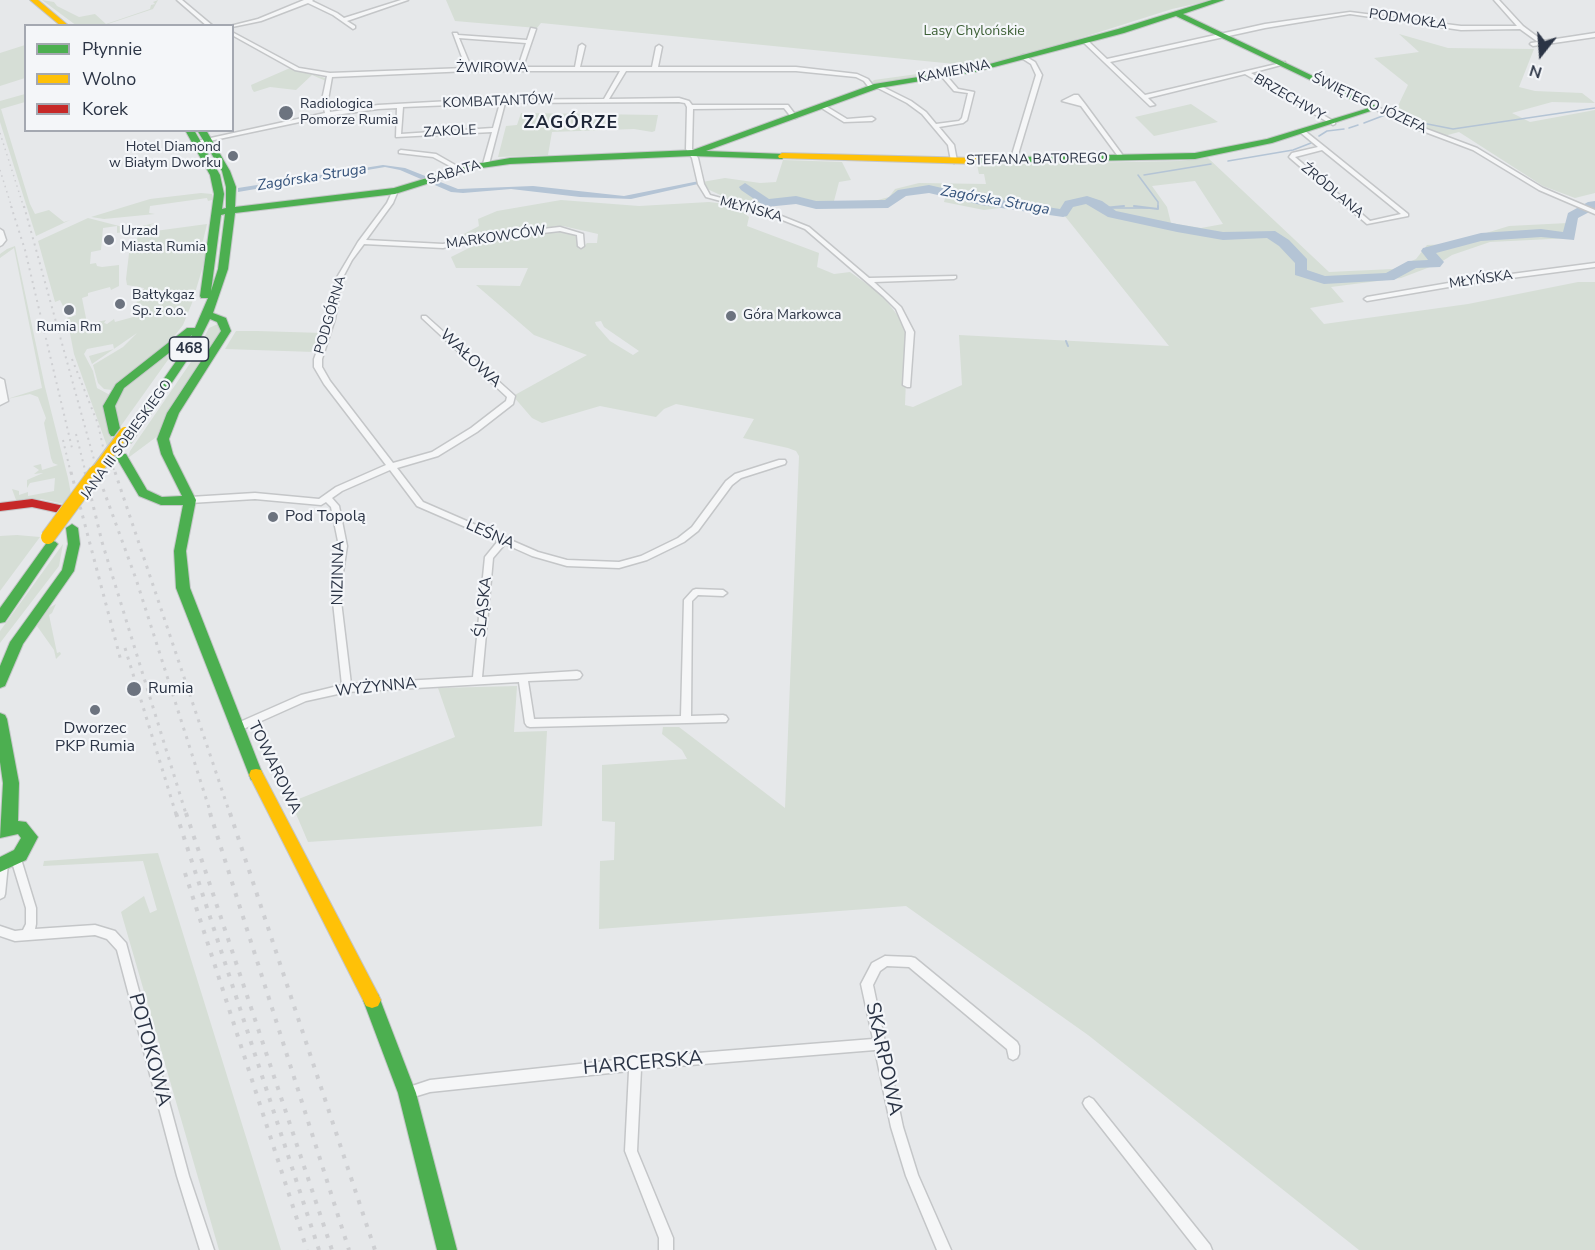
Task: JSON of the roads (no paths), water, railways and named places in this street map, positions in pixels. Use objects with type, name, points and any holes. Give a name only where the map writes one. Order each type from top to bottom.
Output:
[{"type":"street","points":[[24,0],[53,24]]},
{"type":"street","points":[[34,0],[64,24]]},
{"type":"street","points":[[179,0],[209,24]]},
{"type":"street","points":[[234,26],[259,20],[309,0],[353,27]]},
{"type":"street","points":[[344,21],[406,0]]},
{"type":"street","name":"KAMIENNA","points":[[692,153],[874,87],[944,76],[1023,57],[1085,41],[1220,0]]},
{"type":"street","points":[[1497,0],[1521,27],[1543,43]]},
{"type":"street","name":"ŚWIĘTEGO JÓZEFA","points":[[1175,13],[1406,123],[1474,149],[1541,189],[1594,212]]},
{"type":"street","name":"PODMOKŁA","points":[[1105,62],[1265,26],[1350,13],[1461,28],[1521,27]]},
{"type":"street","points":[[520,69],[533,29]]},
{"type":"street","name":"ŻWIROWA","points":[[234,34],[297,69],[330,75],[469,69],[655,68],[825,71],[857,76],[874,87],[909,102],[936,126],[951,145],[954,161]]},
{"type":"street","points":[[1533,44],[1595,34]]},
{"type":"street","points":[[469,69],[456,35],[529,42]]},
{"type":"street","points":[[1085,41],[1152,105]]},
{"type":"street","points":[[577,69],[582,46]]},
{"type":"street","points":[[655,68],[659,47]]},
{"type":"street","points":[[1016,161],[1014,158],[1039,75],[1033,63],[1023,57]]},
{"type":"street","points":[[1144,97],[1283,63]]},
{"type":"street","points":[[606,100],[624,69]]},
{"type":"street","name":"BRZECHWY","points":[[1246,72],[1332,123]]},
{"type":"street","points":[[328,114],[325,100],[330,75]]},
{"type":"street","points":[[936,126],[961,122],[965,119],[971,92],[956,90],[944,76]]},
{"type":"street","name":"KOMBATANTÓW","points":[[234,130],[328,114],[400,106],[503,101],[679,100],[687,102],[690,107],[786,106],[794,117]]},
{"type":"street","points":[[486,164],[503,101]]},
{"type":"street","points":[[1083,105],[1122,158]]},
{"type":"street","name":"ZAKOLE","points":[[400,106],[398,136],[495,130]]},
{"type":"street","points":[[822,106],[846,122],[872,119]]},
{"type":"street","name":"MŁYŃSKA","points":[[690,107],[689,148],[701,182],[713,200],[759,210],[807,228],[899,308],[910,332],[907,385]]},
{"type":"street","name":"STEFANA BATOREGO","points":[[692,153],[954,161],[1211,154],[1303,132],[1376,108]]},
{"type":"street","name":"KOMBATANTÓW","points":[[198,136],[222,132]]},
{"type":"street","name":"ŹRÓDLANA","points":[[1303,132],[1342,163],[1406,215],[1369,223],[1292,157],[1294,154],[1323,148]]},
{"type":"street","name":"JANA III SOBIESKIEGO","points":[[50,540],[171,366],[191,330],[207,289],[230,180],[198,136]]},
{"type":"street","points":[[401,152],[434,155],[461,170]]},
{"type":"street","name":"SABATA","points":[[225,211],[395,191],[486,164],[692,153]]},
{"type":"street","name":"PODGÓRNA","points":[[390,467],[318,367],[318,359],[332,319],[339,279],[390,203],[395,191]]},
{"type":"street","name":"JANA III SOBIESKIEGO","points":[[122,435],[184,358],[207,314],[223,269],[225,211]]},
{"type":"street","name":"MARKOWCÓW","points":[[361,243],[443,246],[473,239],[560,229],[580,234],[581,246]]},
{"type":"street","points":[[0,231],[3,240],[0,244]]},
{"type":"street","name":"MŁYŃSKA","points":[[1367,299],[1476,280],[1595,265]]},
{"type":"street","points":[[868,280],[954,277]]},
{"type":"street","points":[[190,500],[167,454],[163,439],[173,413],[226,331],[222,320],[207,314]]},
{"type":"street","name":"WAŁOWA","points":[[390,467],[435,454],[474,430],[510,402],[511,396],[424,317]]},
{"type":"street","points":[[122,435],[109,406],[120,386],[191,330]]},
{"type":"street","points":[[0,380],[4,401],[0,403]]},
{"type":"street","points":[[122,457],[143,493],[161,501],[255,496],[314,502],[327,498],[339,489],[390,467]]},
{"type":"street","name":"LEŚNA","points":[[390,467],[420,504],[502,541],[535,554],[583,565],[619,565],[644,558],[681,540],[695,528],[729,483],[738,476],[782,462]]},
{"type":"street","name":"NIZINNA","points":[[327,498],[335,506],[343,546],[336,593],[347,688]]},
{"type":"street","name":"TOWAROWA","points":[[190,500],[180,551],[183,588],[236,729],[266,794],[363,980],[407,1093],[447,1250]]},
{"type":"street","points":[[0,507],[32,502],[60,509]]},
{"type":"street","points":[[0,682],[17,642],[68,571],[74,544],[72,528]]},
{"type":"street","name":"468","points":[[0,603],[50,540]]},
{"type":"street","name":"468","points":[[0,618],[50,540]]},
{"type":"street","name":"ŚLĄSKA","points":[[477,679],[489,557],[502,541]]},
{"type":"street","points":[[686,719],[688,600],[696,592],[723,593]]},
{"type":"street","name":"WYŻYNNA","points":[[236,729],[304,698],[347,688],[577,675]]},
{"type":"street","points":[[524,678],[530,723],[723,719]]},
{"type":"street","points":[[0,719],[11,783],[5,829],[25,829],[30,837],[27,846],[6,862],[0,894]]},
{"type":"street","points":[[6,862],[21,885],[31,908],[31,924],[27,935]]},
{"type":"street","name":"POTOKOWA","points":[[0,931],[6,935],[27,935],[95,930],[111,935],[122,947],[183,1176],[207,1250]]},
{"type":"street","name":"SKARPOWA","points":[[944,1250],[912,1176],[903,1147],[867,984],[876,967],[885,961],[896,959],[911,962],[1013,1046],[1013,1054]]},
{"type":"street","name":"HARCERSKA","points":[[407,1093],[429,1086],[635,1064],[880,1044]]},
{"type":"street","points":[[635,1064],[632,1151],[666,1238],[666,1250]]},
{"type":"street","points":[[1089,1104],[1205,1250]]},
{"type":"water","points":[[383,165],[405,168],[458,189],[533,186],[624,196],[699,181],[698,184],[631,199],[580,197],[511,189],[463,193],[451,192],[400,170],[385,167],[238,192],[238,188]]},
{"type":"waterway","points":[[1402,119],[1453,129],[1595,108]]},
{"type":"waterway","points":[[1364,123],[1385,115]]},
{"type":"waterway","points":[[1349,128],[1358,125]]},
{"type":"waterway","points":[[1319,136],[1327,131],[1344,129]]},
{"type":"waterway","points":[[1228,161],[1293,150],[1311,143]]},
{"type":"waterway","points":[[1144,175],[1211,164]]},
{"type":"waterway","points":[[1134,206],[1158,209],[1158,202],[1138,175]]},
{"type":"waterway","name":"Zagórska Struga","points":[[745,187],[766,203],[796,200],[816,205],[888,204],[902,193],[929,189],[981,201],[1063,213],[1069,204],[1087,200],[1098,204],[1112,214],[1177,228],[1223,236],[1270,234],[1284,243],[1302,262],[1300,272],[1324,280],[1389,277],[1413,264],[1435,264],[1437,262],[1428,251],[1481,237],[1541,233],[1569,237],[1572,216],[1588,206],[1595,205]]},
{"type":"waterway","points":[[1124,206],[1104,208],[1148,208]]},
{"type":"waterway","points":[[1066,341],[1068,346]]},
{"type":"railway","points":[[0,133],[24,208]]},
{"type":"railway","points":[[0,170],[12,208]]},
{"type":"railway","points":[[11,206],[25,250],[72,448]]},
{"type":"railway","points":[[24,206],[98,474]]},
{"type":"railway","points":[[72,359],[98,424],[103,447],[116,474]]},
{"type":"railway","points":[[76,434],[86,474]]},
{"type":"railway","points":[[63,440],[71,474]]},
{"type":"railway","points":[[71,472],[121,661]]},
{"type":"railway","points":[[85,472],[102,542],[186,814]]},
{"type":"railway","points":[[97,472],[136,579],[211,814]]},
{"type":"railway","points":[[115,472],[230,814]]},
{"type":"railway","points":[[125,648],[176,814]]},
{"type":"railway","points":[[176,813],[319,1250]]},
{"type":"railway","points":[[186,813],[332,1250]]},
{"type":"railway","points":[[210,813],[349,1250]]},
{"type":"railway","points":[[230,813],[375,1250]]},
{"type":"railway","points":[[185,873],[307,1250]]},
{"type":"place","name":"Radiologica Pomorze Rumia","points":[[286,113]]},
{"type":"place","name":"Hotel Diamond w Białym Dworku","points":[[233,156]]},
{"type":"place","name":"Urzad Miasta Rumia","points":[[109,240]]},
{"type":"place","name":"Bałtykgaz Sp. z o.o.","points":[[120,304]]},
{"type":"place","name":"Rumia Rm","points":[[69,310]]},
{"type":"place","name":"Góra Markowca","points":[[731,316]]},
{"type":"place","name":"Pod Topolą","points":[[273,517]]},
{"type":"place","name":"Rumia","points":[[134,689]]},
{"type":"place","name":"Dworzec PKP Rumia","points":[[95,710]]},
{"type":"district","name":"ZAGÓRZE","points":[[571,124]]},
{"type":"park label","name":"Lasy Chylońskie","points":[[974,32]]}]
